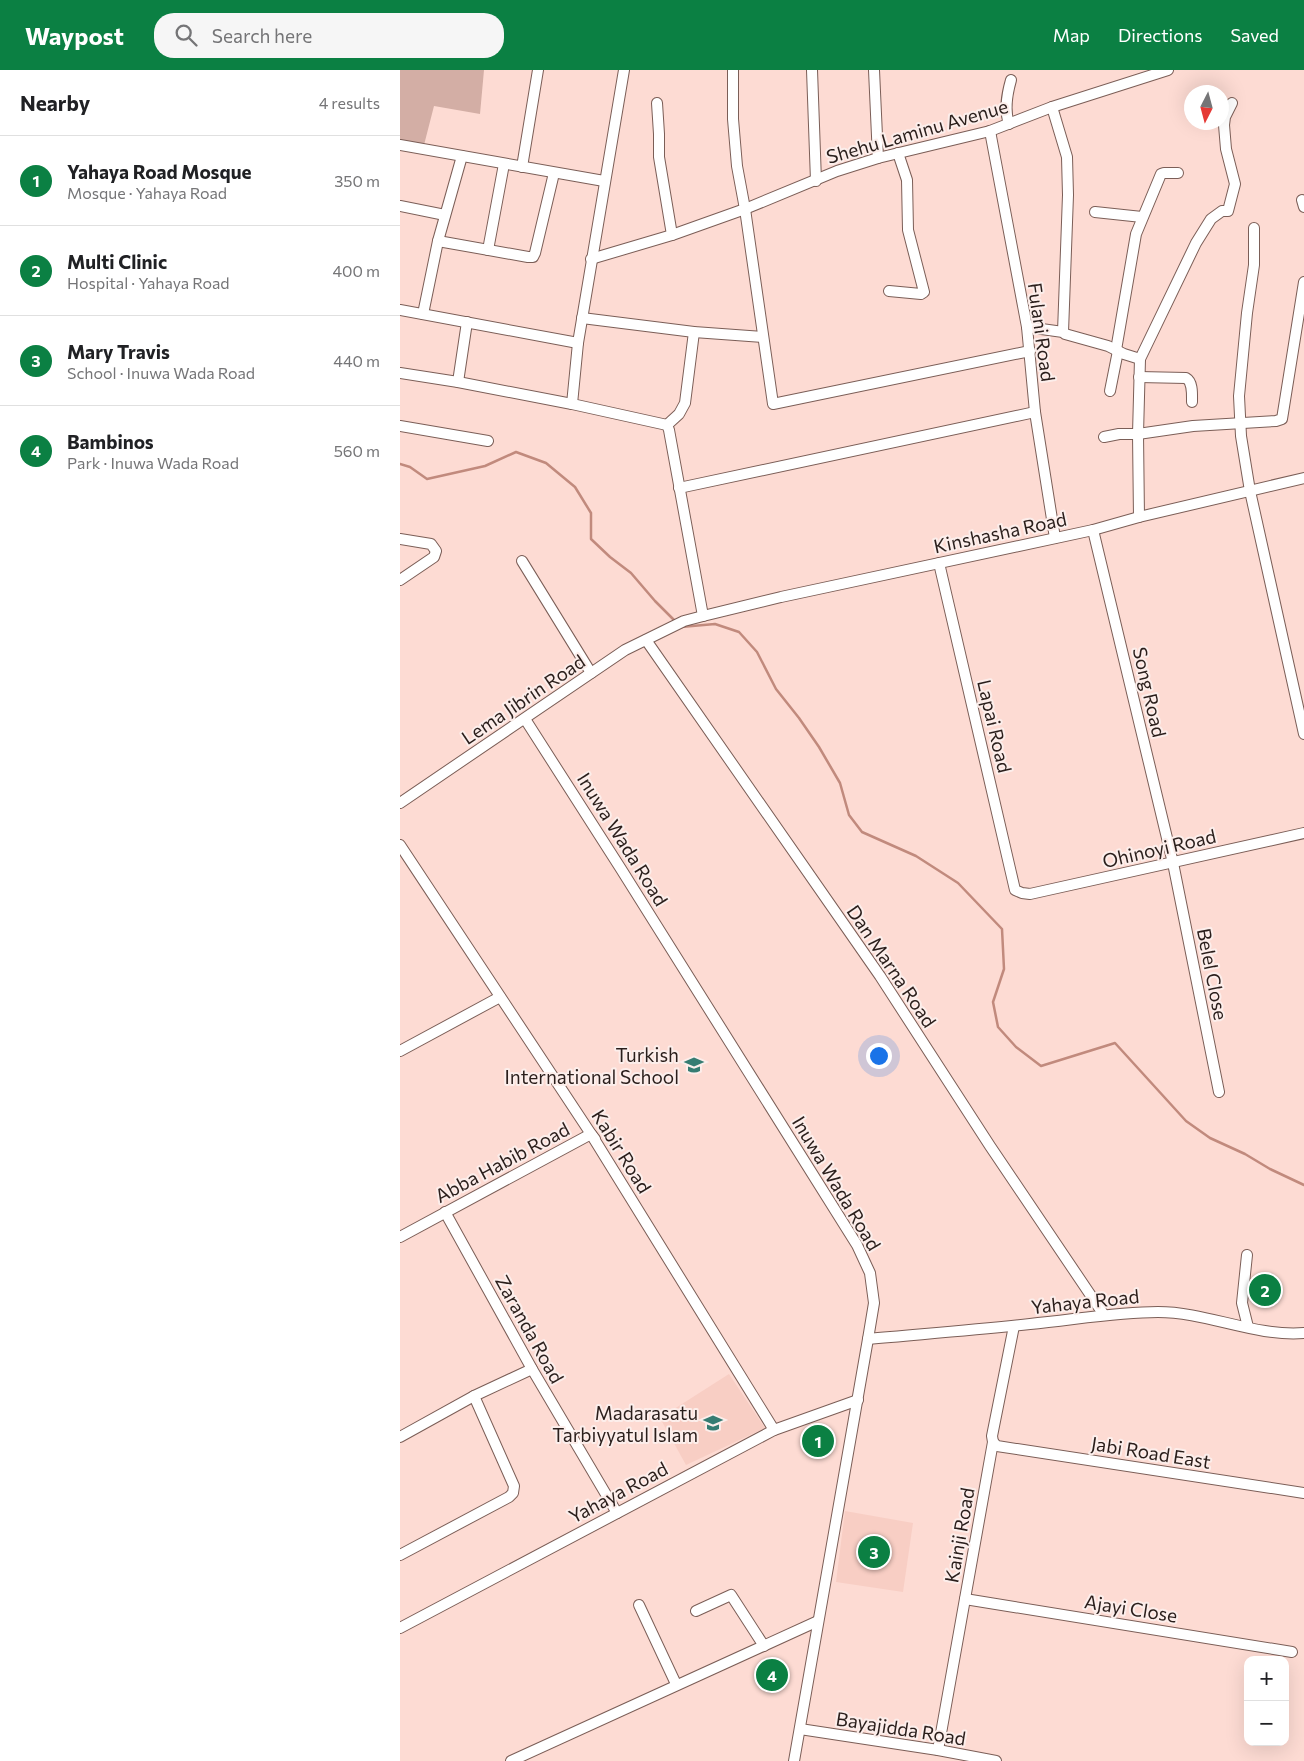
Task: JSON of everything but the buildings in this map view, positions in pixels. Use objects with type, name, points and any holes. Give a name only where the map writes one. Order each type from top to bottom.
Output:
[{"type":"street","points":[[522,167],[538,70]]},
{"type":"street","points":[[572,404],[578,343],[591,259],[624,70]]},
{"type":"street","points":[[733,70],[733,119],[736,156],[773,404],[1030,351]]},
{"type":"street","points":[[812,70],[816,181]]},
{"type":"street","points":[[874,70],[878,158]]},
{"type":"street","name":"Shehu Laminu Avenue","points":[[591,259],[672,235],[745,209],[837,171],[878,158],[990,131],[1052,107],[1161,71]]},
{"type":"street","points":[[1009,124],[1006,116],[1006,104],[1010,80]]},
{"type":"street","points":[[656,103],[660,134],[659,158],[672,235]]},
{"type":"street","points":[[1139,517],[1138,434],[1140,359],[1196,243],[1211,219],[1222,211],[1228,211],[1235,184],[1226,149],[1224,117],[1232,103]]},
{"type":"street","points":[[1052,107],[1067,158],[1068,195],[1063,332]]},
{"type":"street","name":"Fulani Road","points":[[990,131],[1027,327],[1035,412],[1055,538]]},
{"type":"street","points":[[400,145],[604,181]]},
{"type":"street","points":[[889,291],[921,294],[924,292],[908,230],[906,180],[898,153]]},
{"type":"street","points":[[423,314],[438,241],[462,156]]},
{"type":"street","points":[[488,250],[504,164]]},
{"type":"street","points":[[438,241],[532,257],[535,253],[554,173]]},
{"type":"street","points":[[1110,391],[1136,234],[1161,174],[1178,173]]},
{"type":"street","points":[[400,206],[445,215]]},
{"type":"street","points":[[1096,212],[1142,217]]},
{"type":"street","points":[[1254,228],[1254,265],[1239,396],[1240,436],[1250,492],[1304,734]]},
{"type":"street","points":[[1104,436],[1138,434],[1193,426],[1282,420],[1304,282]]},
{"type":"street","points":[[400,310],[578,343]]},
{"type":"street","points":[[582,318],[694,332],[762,337]]},
{"type":"street","points":[[458,382],[467,322]]},
{"type":"street","points":[[1027,327],[1063,332],[1108,346],[1140,359]]},
{"type":"street","points":[[667,425],[679,414],[685,403],[694,332]]},
{"type":"street","points":[[400,373],[572,404],[667,425]]},
{"type":"street","points":[[1139,377],[1189,379],[1192,402]]},
{"type":"street","points":[[679,488],[1035,412]]},
{"type":"street","points":[[667,425],[703,616]]},
{"type":"street","points":[[400,426],[488,441]]},
{"type":"street","name":"Kinshasha Road","points":[[684,621],[781,597],[1093,530],[1139,517],[1304,478]]},
{"type":"street","name":"Song Road","points":[[1093,530],[1172,863]]},
{"type":"street","points":[[400,539],[431,544],[436,551],[434,557],[400,580]]},
{"type":"street","points":[[522,561],[591,674]]},
{"type":"street","name":"Lapai Road","points":[[939,563],[1016,890],[1022,893]]},
{"type":"street","name":"Lema Jibrin Road","points":[[400,803],[625,650],[684,621]]},
{"type":"street","name":"Dan Marna Road","points":[[646,640],[880,976],[990,1146],[1104,1315]]},
{"type":"street","name":"Inuwa Wada Road","points":[[525,719],[857,1245],[870,1273],[874,1303],[794,1761]]},
{"type":"street","name":"Ohinoyi Road","points":[[1022,893],[1030,894],[1304,833]]},
{"type":"street","name":"Kabir Road","points":[[400,845],[591,1134],[774,1430]]},
{"type":"street","name":"Belel Close","points":[[1172,863],[1219,1092]]},
{"type":"street","points":[[400,1051],[500,997]]},
{"type":"street","name":"Abba Habib Road","points":[[400,1237],[591,1134],[721,1340]]},
{"type":"street","name":"Zaranda Road","points":[[445,1212],[532,1368],[617,1513]]},
{"type":"street","points":[[1247,1255],[1242,1304],[1248,1327]]},
{"type":"street","name":"Yahaya Road","points":[[868,1339],[1014,1326],[1104,1315],[1175,1312],[1293,1334],[1304,1332]]},
{"type":"street","name":"Kainji Road","points":[[938,1750],[993,1442],[992,1436],[1014,1326]]},
{"type":"street","points":[[400,1437],[474,1396],[532,1368]]},
{"type":"street","points":[[400,1555],[509,1497],[513,1492],[514,1486],[474,1396]]},
{"type":"street","name":"Yahaya Road","points":[[400,1628],[774,1430],[858,1400]]},
{"type":"street","name":"Jabi Road East","points":[[993,1442],[997,1446],[1304,1493]]},
{"type":"street","points":[[696,1611],[731,1595],[764,1646]]},
{"type":"street","name":"Ajayi Close","points":[[965,1599],[1292,1652]]},
{"type":"street","points":[[639,1605],[676,1684]]},
{"type":"street","points":[[511,1761],[676,1684],[818,1621]]},
{"type":"street","name":"Bayajidda Road","points":[[800,1730],[938,1750],[996,1761]]},
{"type":"shaded area","points":[[400,70],[484,70],[480,114],[434,106],[424,145],[400,141]]},
{"type":"shaded area","name":"Madarasatu Tarbiyyatul Islam","points":[[729,1374],[765,1428],[686,1465],[660,1418]]},
{"type":"shaded area","points":[[845,1511],[913,1523],[903,1592],[836,1582]]},
{"type":"waterway","points":[[400,464],[410,467],[427,479],[485,466],[516,452],[546,463],[575,487],[591,513],[591,539],[631,573],[675,621]]},
{"type":"waterway","points":[[681,627],[715,624],[739,632],[757,652],[776,689],[819,747],[840,783],[849,815],[862,832],[916,856],[958,883],[1002,929],[1004,969],[993,1002],[998,1027],[1016,1047],[1041,1066],[1115,1043],[1186,1121],[1210,1138],[1304,1185]]},
{"type":"place","name":"Turkish International School","points":[[694,1065]]},
{"type":"place","name":"Multi Clinic","points":[[1265,1290]]},
{"type":"place","name":"Madarasatu Tarbiyyatul Islam","points":[[713,1423]]},
{"type":"place","name":"Yahaya Road Mosque","points":[[818,1441]]},
{"type":"place","name":"Mary Travis","points":[[874,1552]]},
{"type":"place","name":"Bambinos","points":[[772,1675]]}]
